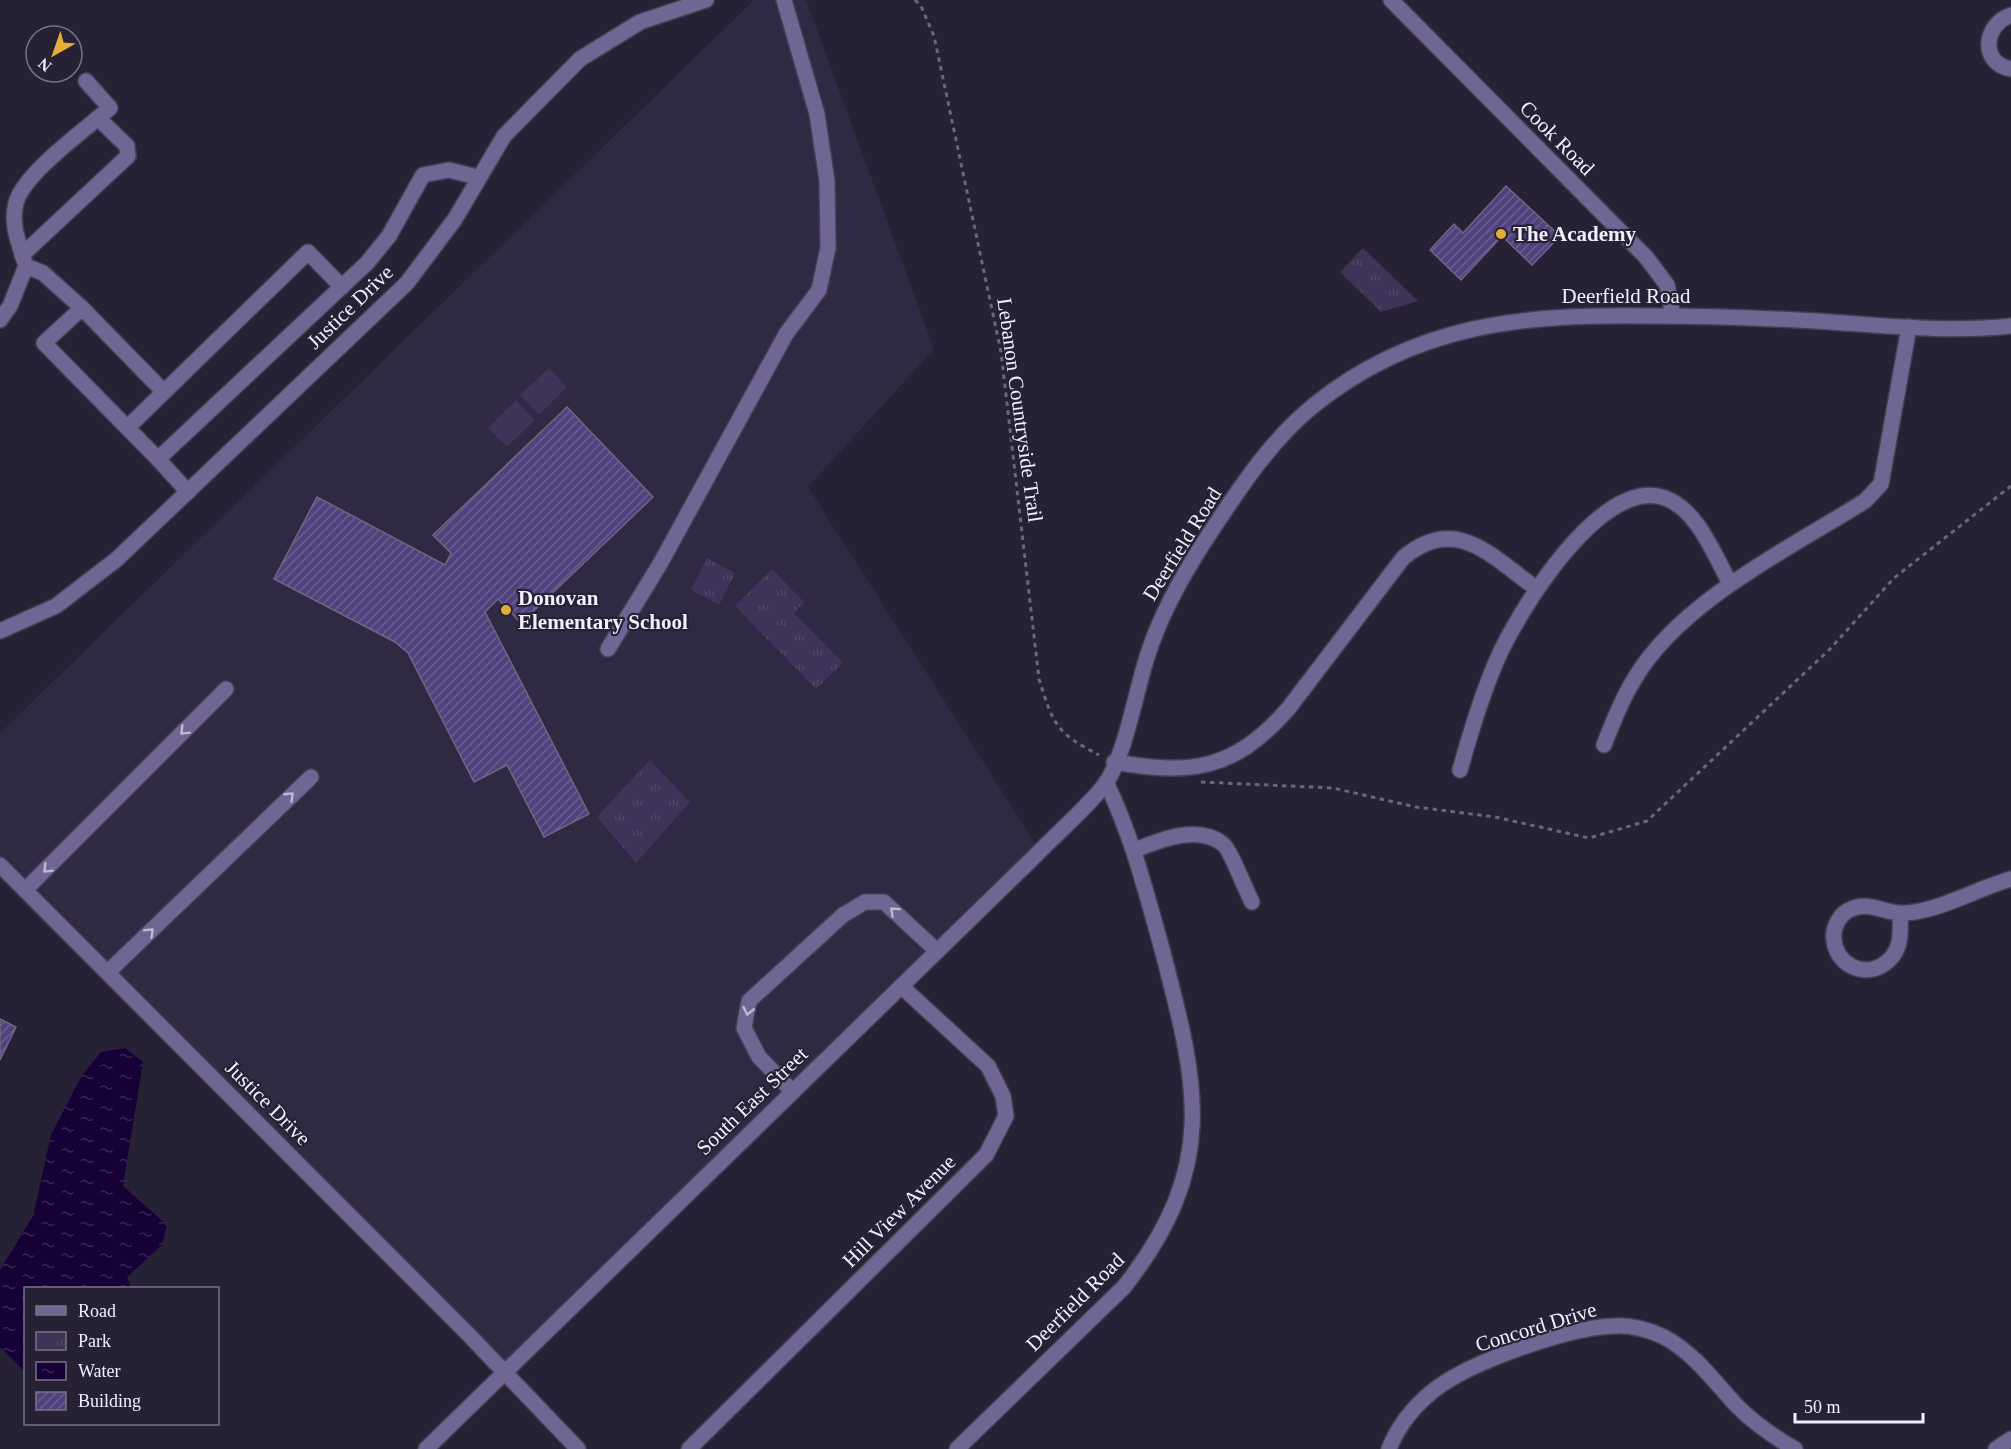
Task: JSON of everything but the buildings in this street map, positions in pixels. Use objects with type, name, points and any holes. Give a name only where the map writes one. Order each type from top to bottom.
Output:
[{"type":"street","name":"Justice Drive","points":[[0,631],[56,606],[117,560],[407,283],[455,219],[477,177],[504,136],[580,59],[640,22],[706,0]]},
{"type":"street","points":[[608,650],[660,564],[786,334],[819,290],[828,248],[827,181],[817,114],[784,0]]},
{"type":"street","name":"Cook Road","points":[[1391,0],[1646,257],[1666,285],[1673,316]]},
{"type":"street","points":[[2011,15],[1995,24],[1989,36],[1989,48],[1995,60],[2011,69]]},
{"type":"street","points":[[86,81],[110,108],[51,158],[20,191],[15,206],[15,235],[24,261],[43,273],[82,308],[164,392]]},
{"type":"street","points":[[0,320],[5,300],[24,261],[128,156],[127,146],[98,118]]},
{"type":"street","points":[[158,459],[367,263],[389,236],[423,175],[449,170],[477,177]]},
{"type":"street","points":[[128,427],[308,252],[342,287]]},
{"type":"street","points":[[82,308],[44,343],[128,427],[188,492]]},
{"type":"street","name":"Deerfield Road","points":[[957,1449],[1124,1287],[1154,1247],[1181,1190],[1193,1128],[1193,1090],[1179,1015],[1135,850],[1106,782],[1148,653],[1179,582],[1258,464],[1311,408],[1353,376],[1387,357],[1460,330],[1537,318],[1673,316],[1908,327],[1984,329],[2011,326]]},
{"type":"street","points":[[1604,745],[1635,677],[1661,644],[1730,583],[1865,501],[1881,484],[1908,327]]},
{"type":"street","points":[[1460,770],[1496,661],[1537,589],[1571,546],[1597,521],[1623,501],[1647,494],[1666,498],[1686,511],[1699,528],[1730,583]]},
{"type":"street","points":[[1114,762],[1158,770],[1201,768],[1223,760],[1271,729],[1403,558],[1417,546],[1436,538],[1454,537],[1476,546],[1537,589]]},
{"type":"street","points":[[25,890],[226,689]]},
{"type":"street","points":[[108,972],[311,777]]},
{"type":"street","name":"South East Street","points":[[426,1449],[1036,855],[1106,782]]},
{"type":"street","points":[[1135,850],[1164,838],[1204,835],[1224,844],[1252,902]]},
{"type":"street","name":"Justice Drive","points":[[0,865],[505,1372],[578,1449]]},
{"type":"street","points":[[1900,914],[1902,940],[1894,954],[1882,965],[1871,970],[1857,970],[1838,954],[1834,940],[1835,928],[1840,917],[1850,909],[1862,906],[1900,914],[1924,912],[2011,879]]},
{"type":"street","points":[[792,1091],[759,1057],[744,1028],[749,1001],[843,915],[865,902],[884,902],[937,951]]},
{"type":"street","name":"Hill View Avenue","points":[[690,1449],[986,1155],[1006,1116],[1003,1096],[988,1066],[901,986]]},
{"type":"street","name":"Concord Drive","points":[[1389,1449],[1398,1430],[1413,1409],[1433,1391],[1459,1373],[1546,1341],[1592,1328],[1617,1326],[1654,1333],[1686,1352],[1757,1424],[1795,1449]]},
{"type":"street","points":[[1996,1449],[2011,1439]]},
{"type":"path","name":"Lebanon Countryside Trail","points":[[915,0],[921,6],[934,36],[1001,352],[1039,679],[1049,714],[1069,740],[1114,762]]},
{"type":"shaded area","name":"Donovan Elementary School","points":[[754,0],[806,0],[934,349],[808,487],[1040,851],[505,1372],[0,865],[0,733]]},
{"type":"green space","points":[[1363,248],[1418,301],[1381,312],[1340,272]]},
{"type":"green space","points":[[549,368],[567,387],[539,415],[520,395]]},
{"type":"green space","points":[[516,400],[535,420],[507,447],[488,428]]},
{"type":"green space","points":[[707,558],[735,573],[719,605],[691,590]]},
{"type":"green space","points":[[772,569],[804,602],[794,613],[843,663],[816,689],[735,606]]},
{"type":"green space","points":[[650,760],[690,802],[636,863],[597,817]]},
{"type":"water","points":[[125,1048],[143,1062],[123,1186],[167,1225],[162,1245],[127,1277],[131,1287],[24,1287],[24,1371],[0,1347],[0,1270],[33,1216],[51,1135],[82,1075],[101,1052]]},
{"type":"place","name":"The Academy","points":[[1501,234]]},
{"type":"place","name":"Donovan Elementary School","points":[[506,610]]}]
